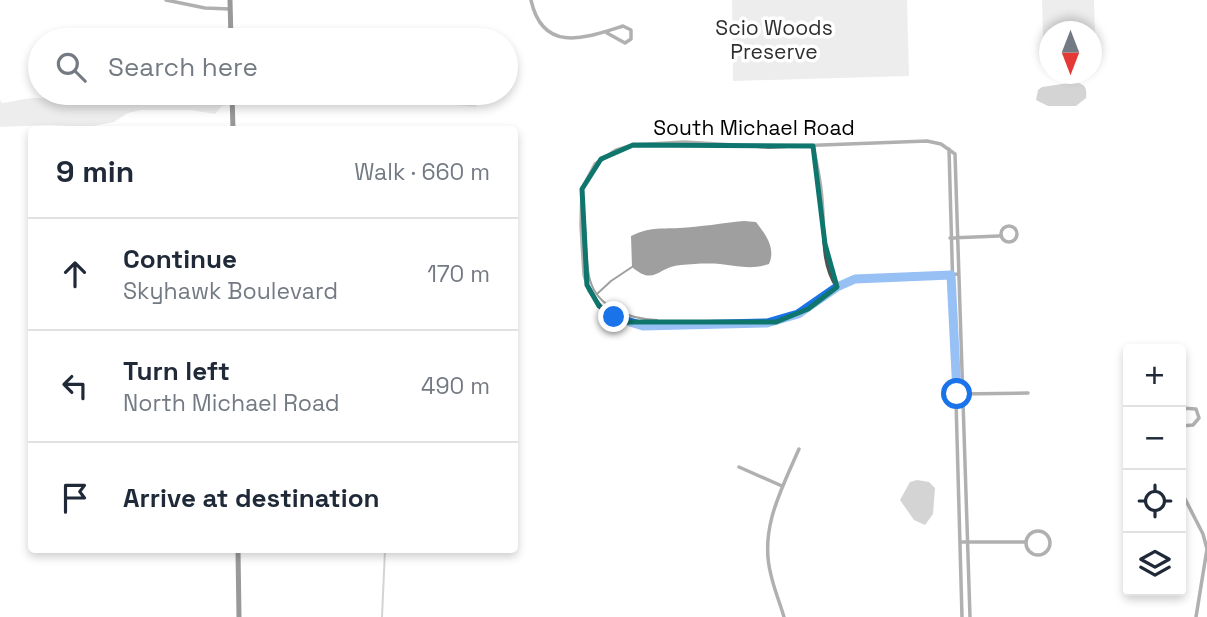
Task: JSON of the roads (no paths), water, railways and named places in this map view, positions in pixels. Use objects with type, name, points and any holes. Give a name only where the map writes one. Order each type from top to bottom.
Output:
[{"type":"main road","points":[[230,0],[230,28]]},
{"type":"main road","points":[[232,105],[233,126]]},
{"type":"main road","points":[[238,553],[239,617]]},
{"type":"street","points":[[166,0],[205,8],[230,9]]},
{"type":"street","points":[[531,0],[539,22],[564,39],[607,33],[627,27],[631,30],[631,39],[625,43],[607,33]]},
{"type":"street","name":"South Michael Road","points":[[837,287],[808,309],[776,321],[653,326],[624,322],[606,312],[589,291],[582,265],[582,189],[595,164],[607,154],[640,144],[684,142],[755,147],[918,141],[934,142],[949,149]]},
{"type":"street","points":[[813,146],[822,194],[825,244],[830,272],[837,287],[855,279],[869,277],[958,274]]},
{"type":"street","points":[[949,149],[956,153],[971,617]]},
{"type":"street","points":[[949,149],[962,617]]},
{"type":"street","points":[[950,238],[999,236],[1003,240],[1013,241],[1018,233],[1013,226],[1007,226],[999,236]]},
{"type":"street","points":[[957,394],[1028,393]]},
{"type":"street","points":[[1186,408],[1196,409],[1199,418],[1193,425],[1186,426]]},
{"type":"street","points":[[785,617],[771,576],[768,550],[772,513],[799,449]]},
{"type":"street","points":[[739,467],[782,486]]},
{"type":"street","points":[[1186,501],[1203,534],[1207,549],[1196,617]]},
{"type":"street","points":[[1031,532],[1041,532],[1046,537],[1049,548],[1043,555],[1037,556],[1025,542],[1031,532]]},
{"type":"street","points":[[961,542],[1025,542]]},
{"type":"waterway","points":[[585,225],[586,242]]},
{"type":"waterway","points":[[586,247],[590,280],[600,298],[626,315],[657,320]]},
{"type":"waterway","points":[[598,293],[632,267]]},
{"type":"waterway","points":[[382,617],[385,553]]},
{"type":"park label","name":"Scio Woods Preserve","points":[[774,40]]}]
